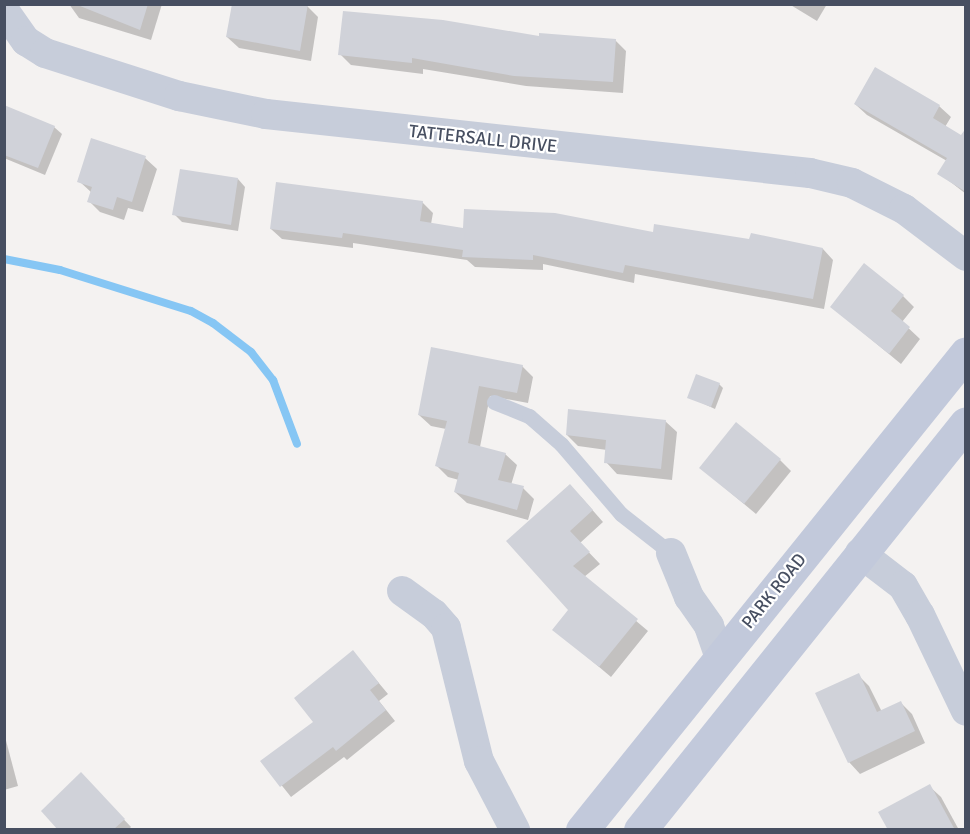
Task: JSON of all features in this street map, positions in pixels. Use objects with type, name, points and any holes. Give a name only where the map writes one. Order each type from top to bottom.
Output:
[{"type":"main road","name":"PARK ROAD","points":[[582,830],[966,353]]},
{"type":"main road","points":[[640,830],[966,423]]},
{"type":"street","name":"TATTERSALL DRIVE","points":[[4,10],[26,41],[45,53],[179,96],[266,114],[810,173],[852,183],[904,209],[966,256]]},
{"type":"street","points":[[670,553],[688,597],[709,626],[720,658]]},
{"type":"street","points":[[860,553],[903,586],[920,615],[966,711]]},
{"type":"street","points":[[402,591],[434,614],[446,628],[479,761],[515,830]]},
{"type":"lane","points":[[494,402],[529,416],[561,444],[621,514],[670,553]]},
{"type":"building","points":[[75,4],[148,4],[140,30]]},
{"type":"building","points":[[232,4],[308,4],[300,51],[226,37]]},
{"type":"building","points":[[343,11],[443,20],[539,36],[539,33],[616,39],[613,82],[514,76],[412,58],[412,63],[338,55]]},
{"type":"building","points":[[875,67],[940,105],[933,118],[961,135],[966,128],[966,192],[937,174],[947,158],[854,104]]},
{"type":"building","points":[[4,105],[55,126],[38,168],[4,155]]},
{"type":"building","points":[[91,138],[146,156],[132,202],[117,197],[113,210],[87,202],[92,187],[77,182]]},
{"type":"building","points":[[180,169],[238,178],[231,225],[172,215]]},
{"type":"building","points":[[276,182],[423,201],[420,221],[463,228],[464,209],[555,213],[653,232],[654,224],[749,239],[751,233],[823,248],[813,299],[625,265],[623,273],[533,255],[533,260],[462,257],[463,250],[343,233],[342,238],[270,229]]},
{"type":"building","points":[[864,263],[904,295],[891,311],[910,327],[889,354],[830,307]]},
{"type":"building","points":[[431,347],[523,365],[517,393],[479,386],[468,443],[506,453],[498,480],[524,486],[517,510],[454,492],[459,473],[435,466],[447,421],[418,415]]},
{"type":"building","points":[[696,374],[720,383],[711,407],[687,398]]},
{"type":"building","points":[[568,409],[666,420],[661,469],[604,463],[606,440],[566,435]]},
{"type":"building","points":[[736,422],[781,459],[744,504],[699,468]]},
{"type":"building","points":[[570,484],[593,510],[570,531],[590,552],[573,566],[638,619],[599,667],[552,630],[568,610],[506,541]]},
{"type":"building","points":[[353,650],[379,683],[370,690],[386,710],[336,751],[333,747],[280,787],[260,761],[313,722],[294,698]]},
{"type":"building","points":[[859,673],[877,712],[901,701],[915,731],[848,763],[815,693]]},
{"type":"building","points":[[81,772],[125,819],[113,830],[58,830],[41,811]]},
{"type":"building","points":[[930,784],[955,830],[888,830],[878,812]]},
{"type":"waterway","points":[[4,259],[60,270],[191,311],[213,323],[251,352],[273,380],[297,444]]}]
